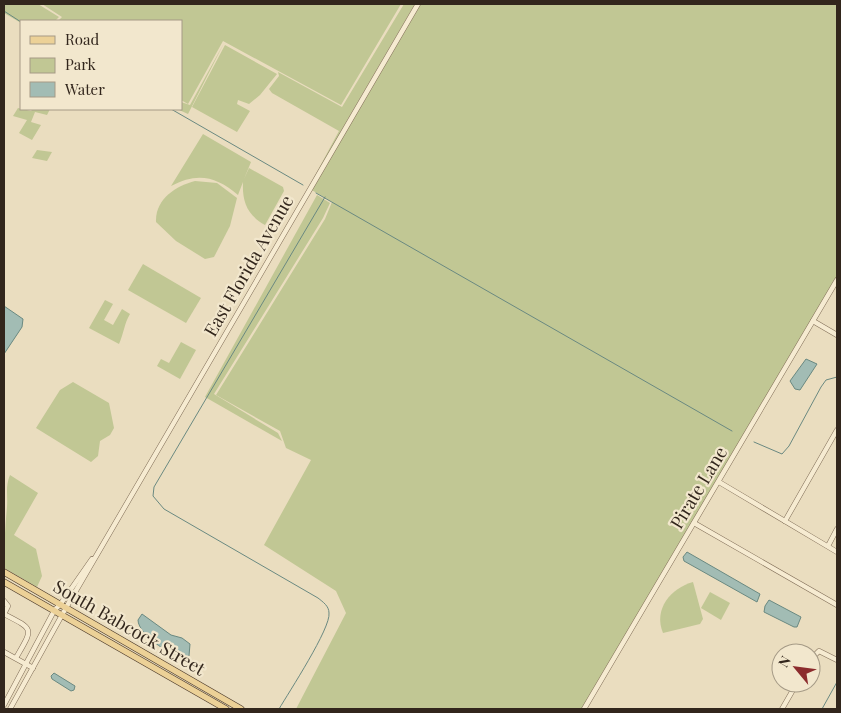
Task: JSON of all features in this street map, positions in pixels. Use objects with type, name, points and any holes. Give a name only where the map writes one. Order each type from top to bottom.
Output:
[{"type":"main road","name":"South Babcock Street","points":[[4,572],[60,610],[226,709]]},
{"type":"main road","name":"South Babcock Street","points":[[4,582],[60,610],[239,709]]},
{"type":"street","name":"East Florida Avenue","points":[[60,610],[104,542],[418,4]]},
{"type":"street","name":"Pirate Lane","points":[[584,709],[837,280]]},
{"type":"street","points":[[813,321],[837,335]]},
{"type":"street","points":[[784,521],[837,430]]},
{"type":"street","points":[[719,482],[837,552]]},
{"type":"street","points":[[694,523],[837,606]]},
{"type":"street","points":[[828,546],[837,530]]},
{"type":"street","points":[[4,602],[8,606],[4,614],[27,626],[29,630],[28,636],[16,658]]},
{"type":"street","points":[[4,705],[25,663],[60,610]]},
{"type":"street","points":[[10,709],[33,668],[60,610]]},
{"type":"street","points":[[4,652],[33,668]]},
{"type":"street","points":[[821,652],[837,660]]},
{"type":"street","points":[[782,709],[791,693]]},
{"type":"green space","points":[[4,4],[38,4],[59,17],[56,20],[20,20],[20,22],[4,13]]},
{"type":"green space","points":[[42,4],[401,4],[341,105],[223,41],[188,104],[182,101],[182,20],[59,20],[62,17]]},
{"type":"green space","points":[[404,4],[415,4],[312,181],[339,131],[272,93],[269,89],[279,76],[278,72],[342,107]]},
{"type":"green space","points":[[418,4],[837,4],[837,279],[584,709],[296,709],[346,613],[336,591],[264,545],[311,460],[286,448],[280,431],[216,395],[325,219],[332,202],[310,189]]},
{"type":"green space","points":[[224,43],[188,114],[179,110],[182,110],[182,102],[190,105]]},
{"type":"green space","points":[[225,45],[277,74],[260,95],[249,104],[238,100],[237,104],[250,111],[237,132],[192,107]]},
{"type":"green space","points":[[18,108],[31,111],[50,110],[47,115],[35,112],[31,122],[41,125],[32,140],[19,133],[27,120],[13,116]]},
{"type":"green space","points":[[203,134],[251,162],[244,179],[249,168],[283,187],[284,191],[265,225],[254,217],[247,207],[243,195],[243,182],[238,195],[222,184],[206,178],[189,179],[171,186]]},
{"type":"green space","points":[[37,150],[52,152],[47,161],[32,158]]},
{"type":"green space","points":[[195,181],[217,183],[237,198],[230,226],[214,257],[205,259],[176,241],[156,222],[159,207],[163,200],[174,190]]},
{"type":"green space","points":[[317,195],[330,203],[323,218],[214,394],[278,433],[282,441],[205,397]]},
{"type":"green space","points":[[143,264],[201,298],[186,323],[128,290]]},
{"type":"green space","points":[[105,300],[113,304],[104,320],[113,325],[122,309],[130,314],[119,344],[89,328]]},
{"type":"green space","points":[[181,342],[196,350],[180,379],[157,366],[161,359],[169,363]]},
{"type":"green space","points":[[73,382],[109,403],[114,428],[110,435],[100,441],[98,456],[91,462],[36,428],[60,390]]},
{"type":"green space","points":[[10,475],[38,493],[14,535],[36,549],[42,576],[37,587],[4,568],[7,487]]},
{"type":"green space","points":[[693,582],[703,619],[700,624],[663,633],[660,616],[666,601],[678,589]]},
{"type":"green space","points":[[710,592],[730,603],[721,620],[701,608]]},
{"type":"water","points":[[4,306],[23,319],[22,327],[4,354]]},
{"type":"water","points":[[806,359],[817,364],[800,390],[795,389],[790,381]]},
{"type":"water","points":[[687,552],[760,594],[757,602],[684,561],[683,557]]},
{"type":"water","points":[[769,600],[801,617],[797,627],[764,612]]},
{"type":"water","points":[[142,614],[171,635],[182,638],[190,644],[189,656],[183,657],[167,651],[144,633],[138,620]]},
{"type":"water","points":[[54,673],[75,686],[74,690],[71,691],[52,679],[51,676]]},
{"type":"waterway","points":[[4,11],[20,21]]},
{"type":"waterway","points":[[173,110],[303,185]]},
{"type":"waterway","points":[[316,193],[732,431]]},
{"type":"waterway","points":[[279,709],[323,632],[328,621],[329,611],[327,606],[318,598],[164,509],[153,496],[154,487],[325,197]]},
{"type":"waterway","points":[[754,442],[782,454],[789,446],[821,387],[826,380],[837,377]]},
{"type":"waterway","points":[[822,709],[837,682]]}]
